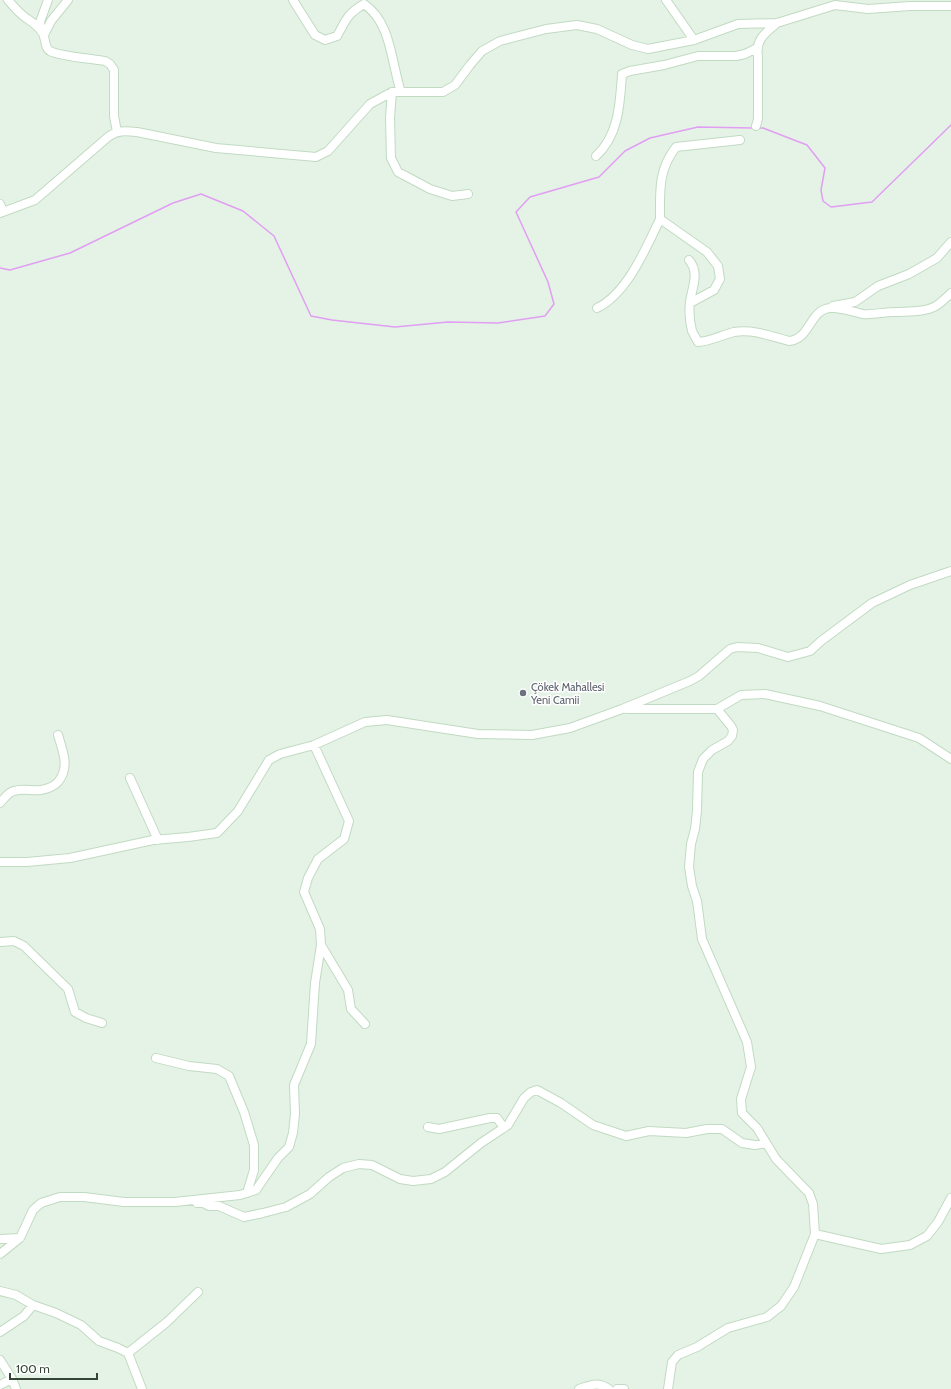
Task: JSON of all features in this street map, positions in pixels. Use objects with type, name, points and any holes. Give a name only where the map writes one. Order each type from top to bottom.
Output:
[{"type":"street","points":[[8,0],[25,18],[33,22],[43,33]]},
{"type":"street","points":[[48,0],[40,22],[49,51],[58,54],[105,61],[110,64],[114,70],[114,116],[117,132]]},
{"type":"street","points":[[43,33],[68,0]]},
{"type":"street","points":[[293,0],[315,35],[324,40],[337,36],[349,15],[365,2],[379,20],[386,34],[401,92]]},
{"type":"street","points":[[666,0],[694,40]]},
{"type":"street","points":[[756,126],[758,111],[757,48],[764,33],[777,23],[835,2],[868,9],[910,6],[951,6]]},
{"type":"street","points":[[1,210],[35,200],[108,137],[125,130],[216,148],[316,157],[328,151],[370,104],[392,92],[443,92],[455,85],[482,51],[500,41],[546,29],[577,25],[597,29],[632,45],[648,49],[694,40],[738,24],[777,23]]},
{"type":"street","points":[[596,156],[604,148],[613,132],[618,115],[622,74],[698,56],[736,56],[745,54],[757,48]]},
{"type":"street","points":[[392,92],[390,118],[391,158],[398,172],[430,189],[444,194],[452,196],[468,194]]},
{"type":"street","points":[[597,308],[605,304],[632,274],[660,219],[662,175],[668,157],[676,147],[740,140]]},
{"type":"street","points":[[660,219],[707,252],[718,266],[720,280],[714,290],[690,303]]},
{"type":"street","points":[[689,260],[693,265],[695,278],[690,303],[692,330],[698,342],[715,339],[733,332],[749,331],[789,341],[795,341],[807,330],[816,314],[822,310],[856,302],[878,286],[909,274],[937,258],[951,242]]},
{"type":"street","points":[[831,308],[865,314],[918,311],[935,307],[951,294]]},
{"type":"street","points":[[0,862],[27,862],[70,858],[122,846],[217,832],[238,811],[269,760],[280,754],[314,746],[365,722],[387,720],[478,734],[532,735],[570,728],[622,709],[690,681],[699,676],[730,649],[737,646],[758,648],[788,657],[810,651],[872,603],[910,585],[951,571]]},
{"type":"street","points":[[622,709],[717,709],[741,695],[765,694],[820,706],[919,738],[951,759]]},
{"type":"street","points":[[668,1389],[672,1362],[678,1354],[697,1347],[728,1328],[767,1317],[781,1306],[794,1287],[815,1234],[813,1204],[809,1193],[776,1159],[757,1128],[742,1113],[741,1099],[751,1067],[747,1042],[702,940],[697,901],[692,886],[689,867],[691,844],[695,828],[698,772],[703,759],[712,750],[728,741],[732,736],[733,730],[731,726],[717,709]]},
{"type":"street","points":[[0,803],[10,792],[27,789],[43,790],[56,784],[62,776],[65,767],[65,756],[58,735]]},
{"type":"street","points":[[176,1202],[240,1195],[256,1190],[278,1158],[289,1147],[293,1133],[295,1114],[294,1085],[311,1044],[315,983],[322,945],[320,928],[304,892],[308,878],[318,859],[344,839],[349,821],[314,746]]},
{"type":"street","points":[[130,778],[158,840]]},
{"type":"street","points":[[0,942],[14,941],[24,946],[68,990],[75,1012],[86,1018],[102,1023]]},
{"type":"street","points":[[322,945],[348,990],[351,1009],[365,1024]]},
{"type":"street","points":[[156,1058],[188,1066],[216,1069],[228,1076],[244,1112],[254,1145],[254,1170],[247,1193]]},
{"type":"street","points":[[0,1254],[20,1238],[33,1210],[41,1203],[60,1198],[84,1197],[124,1202],[203,1203],[209,1206],[218,1206],[228,1209],[244,1217],[286,1206],[310,1194],[329,1177],[343,1168],[359,1164],[372,1165],[400,1179],[431,1179],[445,1172],[508,1125],[524,1098],[531,1092],[537,1090],[561,1103],[593,1125],[626,1136],[649,1131],[686,1133],[707,1129],[722,1129],[742,1142],[755,1145],[766,1142]]},
{"type":"street","points":[[428,1127],[439,1129],[490,1118],[497,1118],[504,1128]]},
{"type":"street","points":[[815,1234],[881,1248],[910,1245],[928,1236],[938,1222],[951,1198]]},
{"type":"street","points":[[0,1238],[20,1238]]},
{"type":"street","points":[[0,1291],[16,1295],[33,1305],[56,1313],[82,1325],[100,1341],[128,1353],[142,1389]]},
{"type":"street","points":[[128,1353],[167,1322],[198,1292]]},
{"type":"street","points":[[0,1332],[24,1316],[33,1305]]},
{"type":"street","points":[[0,1360],[12,1379],[16,1389]]},
{"type":"street","points":[[0,1385],[12,1379]]},
{"type":"street","points":[[579,1389],[593,1384],[602,1384],[609,1389]]},
{"type":"street","points":[[617,1389],[624,1389]]},
{"type":"waterway","points":[[757,128],[763,128],[807,145],[825,168],[821,190],[823,201],[831,207],[872,202],[951,125]]},
{"type":"waterway","points":[[0,268],[10,270],[70,253],[173,203],[201,194],[243,211],[274,236],[311,316],[332,320],[395,327],[448,322],[498,323],[545,316],[554,304],[548,282],[516,212],[530,197],[599,177],[625,151],[650,138],[698,127],[753,128]]},
{"type":"place","name":"Çökek Mahallesi Yeni Camii","points":[[523,693]]}]
